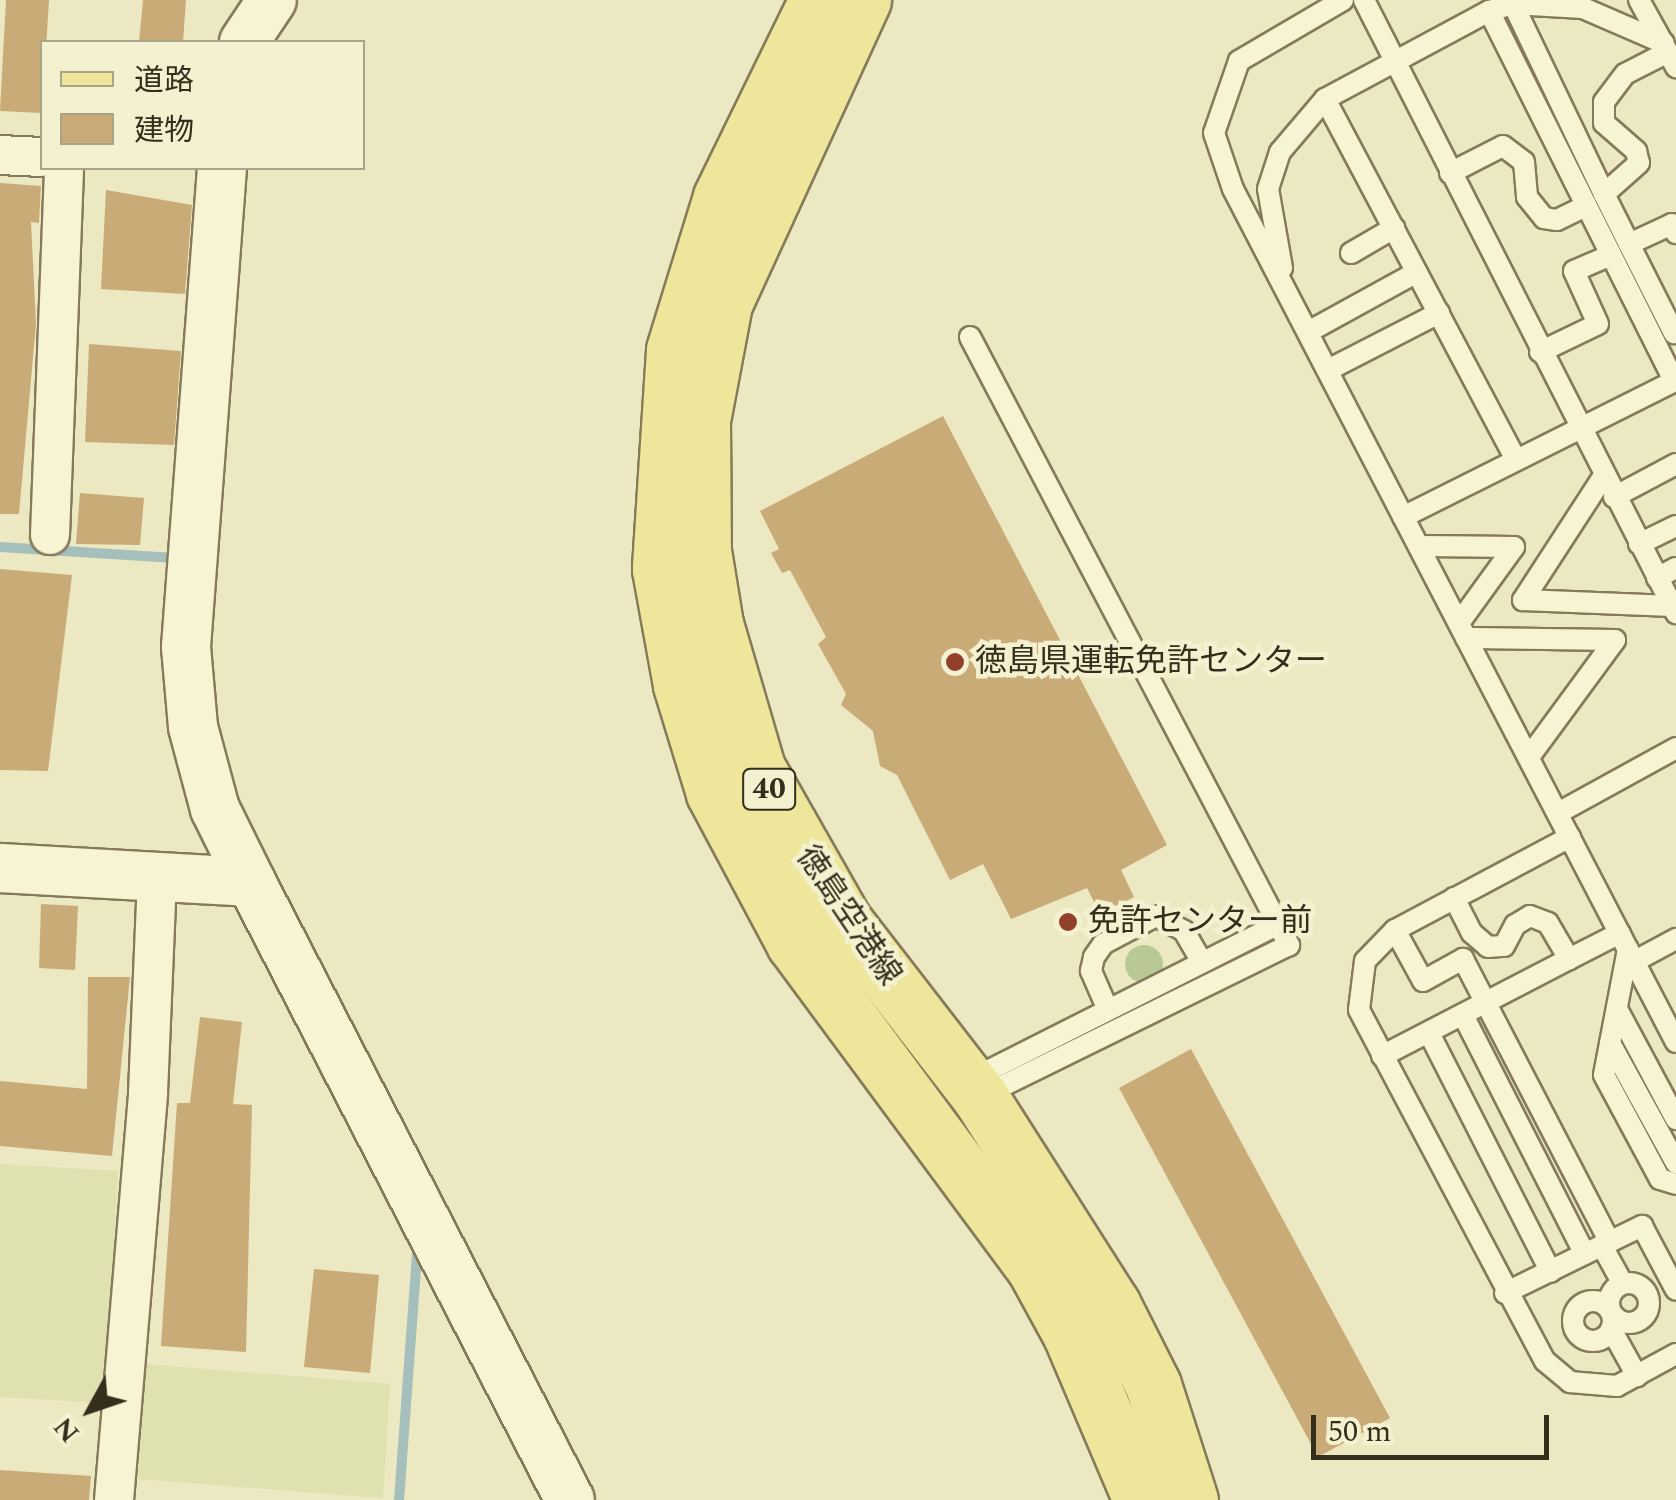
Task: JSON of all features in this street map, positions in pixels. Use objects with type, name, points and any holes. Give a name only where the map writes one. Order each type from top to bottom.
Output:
[{"type":"main road","name":"徳島空港線","points":[[818,0],[721,197],[674,350],[660,569],[682,686],[714,793],[794,943],[1034,1267],[1071,1336],[1140,1500]]},
{"type":"main road","name":"徳島空港線","points":[[863,0],[724,304],[702,420],[703,551],[716,624],[757,768],[844,921],[974,1089],[1112,1304],[1153,1384],[1190,1500]]},
{"type":"street","points":[[245,40],[272,0]]},
{"type":"street","points":[[0,154],[40,158]]},
{"type":"street","points":[[50,535],[64,170]]},
{"type":"street","points":[[222,170],[186,647],[193,727],[216,809],[251,882],[570,1500]]},
{"type":"street","points":[[0,868],[251,882]]},
{"type":"street","points":[[114,1500],[148,1093],[158,878]]},
{"type":"lane","points":[[1343,0],[1239,60],[1214,133],[1232,189],[1676,1042]]},
{"type":"lane","points":[[1364,0],[1578,429],[1604,477],[1640,544],[1667,573],[1674,609],[1523,600],[1604,477]]},
{"type":"lane","points":[[1639,0],[1670,54]]},
{"type":"lane","points":[[1286,290],[1268,189],[1280,152],[1326,99],[1489,10],[1514,4],[1583,8],[1670,54]]},
{"type":"lane","points":[[1514,4],[1595,200]]},
{"type":"lane","points":[[1403,517],[1675,381],[1595,200],[1489,10]]},
{"type":"lane","points":[[1450,173],[1503,146],[1524,162],[1526,197],[1544,218],[1556,220],[1595,200],[1639,163],[1636,151],[1604,124],[1604,102],[1625,74],[1670,54]]},
{"type":"lane","points":[[1326,99],[1516,459]]},
{"type":"lane","points":[[1540,352],[1598,324],[1574,271],[1672,224],[1676,233]]},
{"type":"lane","points":[[1350,253],[1394,228]]},
{"type":"lane","points":[[1620,250],[1674,333]]},
{"type":"lane","points":[[1308,332],[1418,272]]},
{"type":"lane","points":[[1328,370],[1439,313]]},
{"type":"lane","points":[[970,336],[1289,945],[974,1089]]},
{"type":"lane","points":[[1614,496],[1676,464]]},
{"type":"lane","points":[[1640,544],[1676,526]]},
{"type":"lane","points":[[1419,546],[1514,548],[1463,630]]},
{"type":"lane","points":[[1463,630],[1615,640],[1528,757]]},
{"type":"lane","points":[[1558,813],[1676,748]]},
{"type":"lane","points":[[1570,836],[1395,930],[1376,946],[1360,977],[1359,1010],[1504,1293],[1545,1361],[1570,1382],[1617,1386],[1676,1354]]},
{"type":"lane","points":[[1454,898],[1472,933],[1488,947],[1504,946],[1520,919],[1542,918],[1569,960]]},
{"type":"lane","points":[[1108,1010],[1092,971],[1094,957],[1104,944],[1156,916],[1184,932],[1202,962]]},
{"type":"lane","points":[[974,1089],[1108,1010],[1279,924]]},
{"type":"lane","points":[[1395,930],[1423,981],[1463,959],[1599,1248]]},
{"type":"lane","points":[[1382,1056],[1569,960],[1676,940]]},
{"type":"lane","points":[[1628,948],[1604,1075],[1660,1179],[1676,1184]]},
{"type":"lane","points":[[1616,1009],[1676,1120]]},
{"type":"lane","points":[[1462,1015],[1599,1248],[1623,1284],[1642,1287],[1648,1311],[1632,1323],[1611,1320]]},
{"type":"lane","points":[[1429,1033],[1551,1272]]},
{"type":"lane","points":[[1610,1043],[1676,1163]]},
{"type":"lane","points":[[1504,1293],[1642,1226],[1676,1290]]},
{"type":"lane","points":[[1623,1284],[1610,1297],[1611,1320],[1637,1376]]},
{"type":"green space","points":[[1144,945],[1157,951],[1163,964],[1157,977],[1144,983],[1131,977],[1125,964],[1131,951]]},
{"type":"green space","points":[[0,1164],[118,1171],[105,1403],[0,1397]]},
{"type":"green space","points":[[146,1364],[390,1384],[383,1498],[138,1479]]},
{"type":"building","points":[[6,0],[49,0],[47,40],[40,40],[40,113],[0,111]]},
{"type":"building","points":[[143,0],[186,0],[183,40],[139,40]]},
{"type":"building","points":[[0,183],[41,186],[39,223],[31,222],[36,324],[19,514],[0,514]]},
{"type":"building","points":[[106,190],[192,205],[185,294],[101,289]]},
{"type":"building","points":[[89,344],[181,351],[174,445],[85,442]]},
{"type":"building","name":"徳島県運転免許センター","points":[[943,416],[1167,845],[1121,870],[1134,897],[1100,914],[1087,888],[1011,919],[983,864],[950,880],[897,775],[880,766],[873,731],[841,705],[846,694],[818,644],[826,637],[790,570],[782,573],[771,553],[779,549],[760,511]]},
{"type":"building","points":[[80,493],[144,498],[140,545],[76,544]]},
{"type":"building","points":[[0,569],[72,575],[48,771],[0,770]]},
{"type":"building","points":[[41,904],[78,906],[75,970],[39,968]]},
{"type":"building","points":[[88,977],[130,977],[112,1156],[0,1146],[0,1081],[87,1089]]},
{"type":"building","points":[[200,1017],[242,1022],[233,1104],[252,1105],[246,1352],[161,1346],[177,1103],[190,1103]]},
{"type":"building","points":[[1191,1049],[1390,1418],[1318,1457],[1119,1088]]},
{"type":"building","points":[[314,1269],[379,1275],[370,1373],[304,1367]]},
{"type":"building","points":[[0,1470],[91,1476],[89,1500],[0,1500]]},
{"type":"waterway","points":[[0,547],[175,558]]},
{"type":"waterway","points":[[399,1500],[418,1242]]},
{"type":"place","name":"徳島県運転免許センター","points":[[955,662]]},
{"type":"place","name":"免許センター前","points":[[1068,922]]}]
